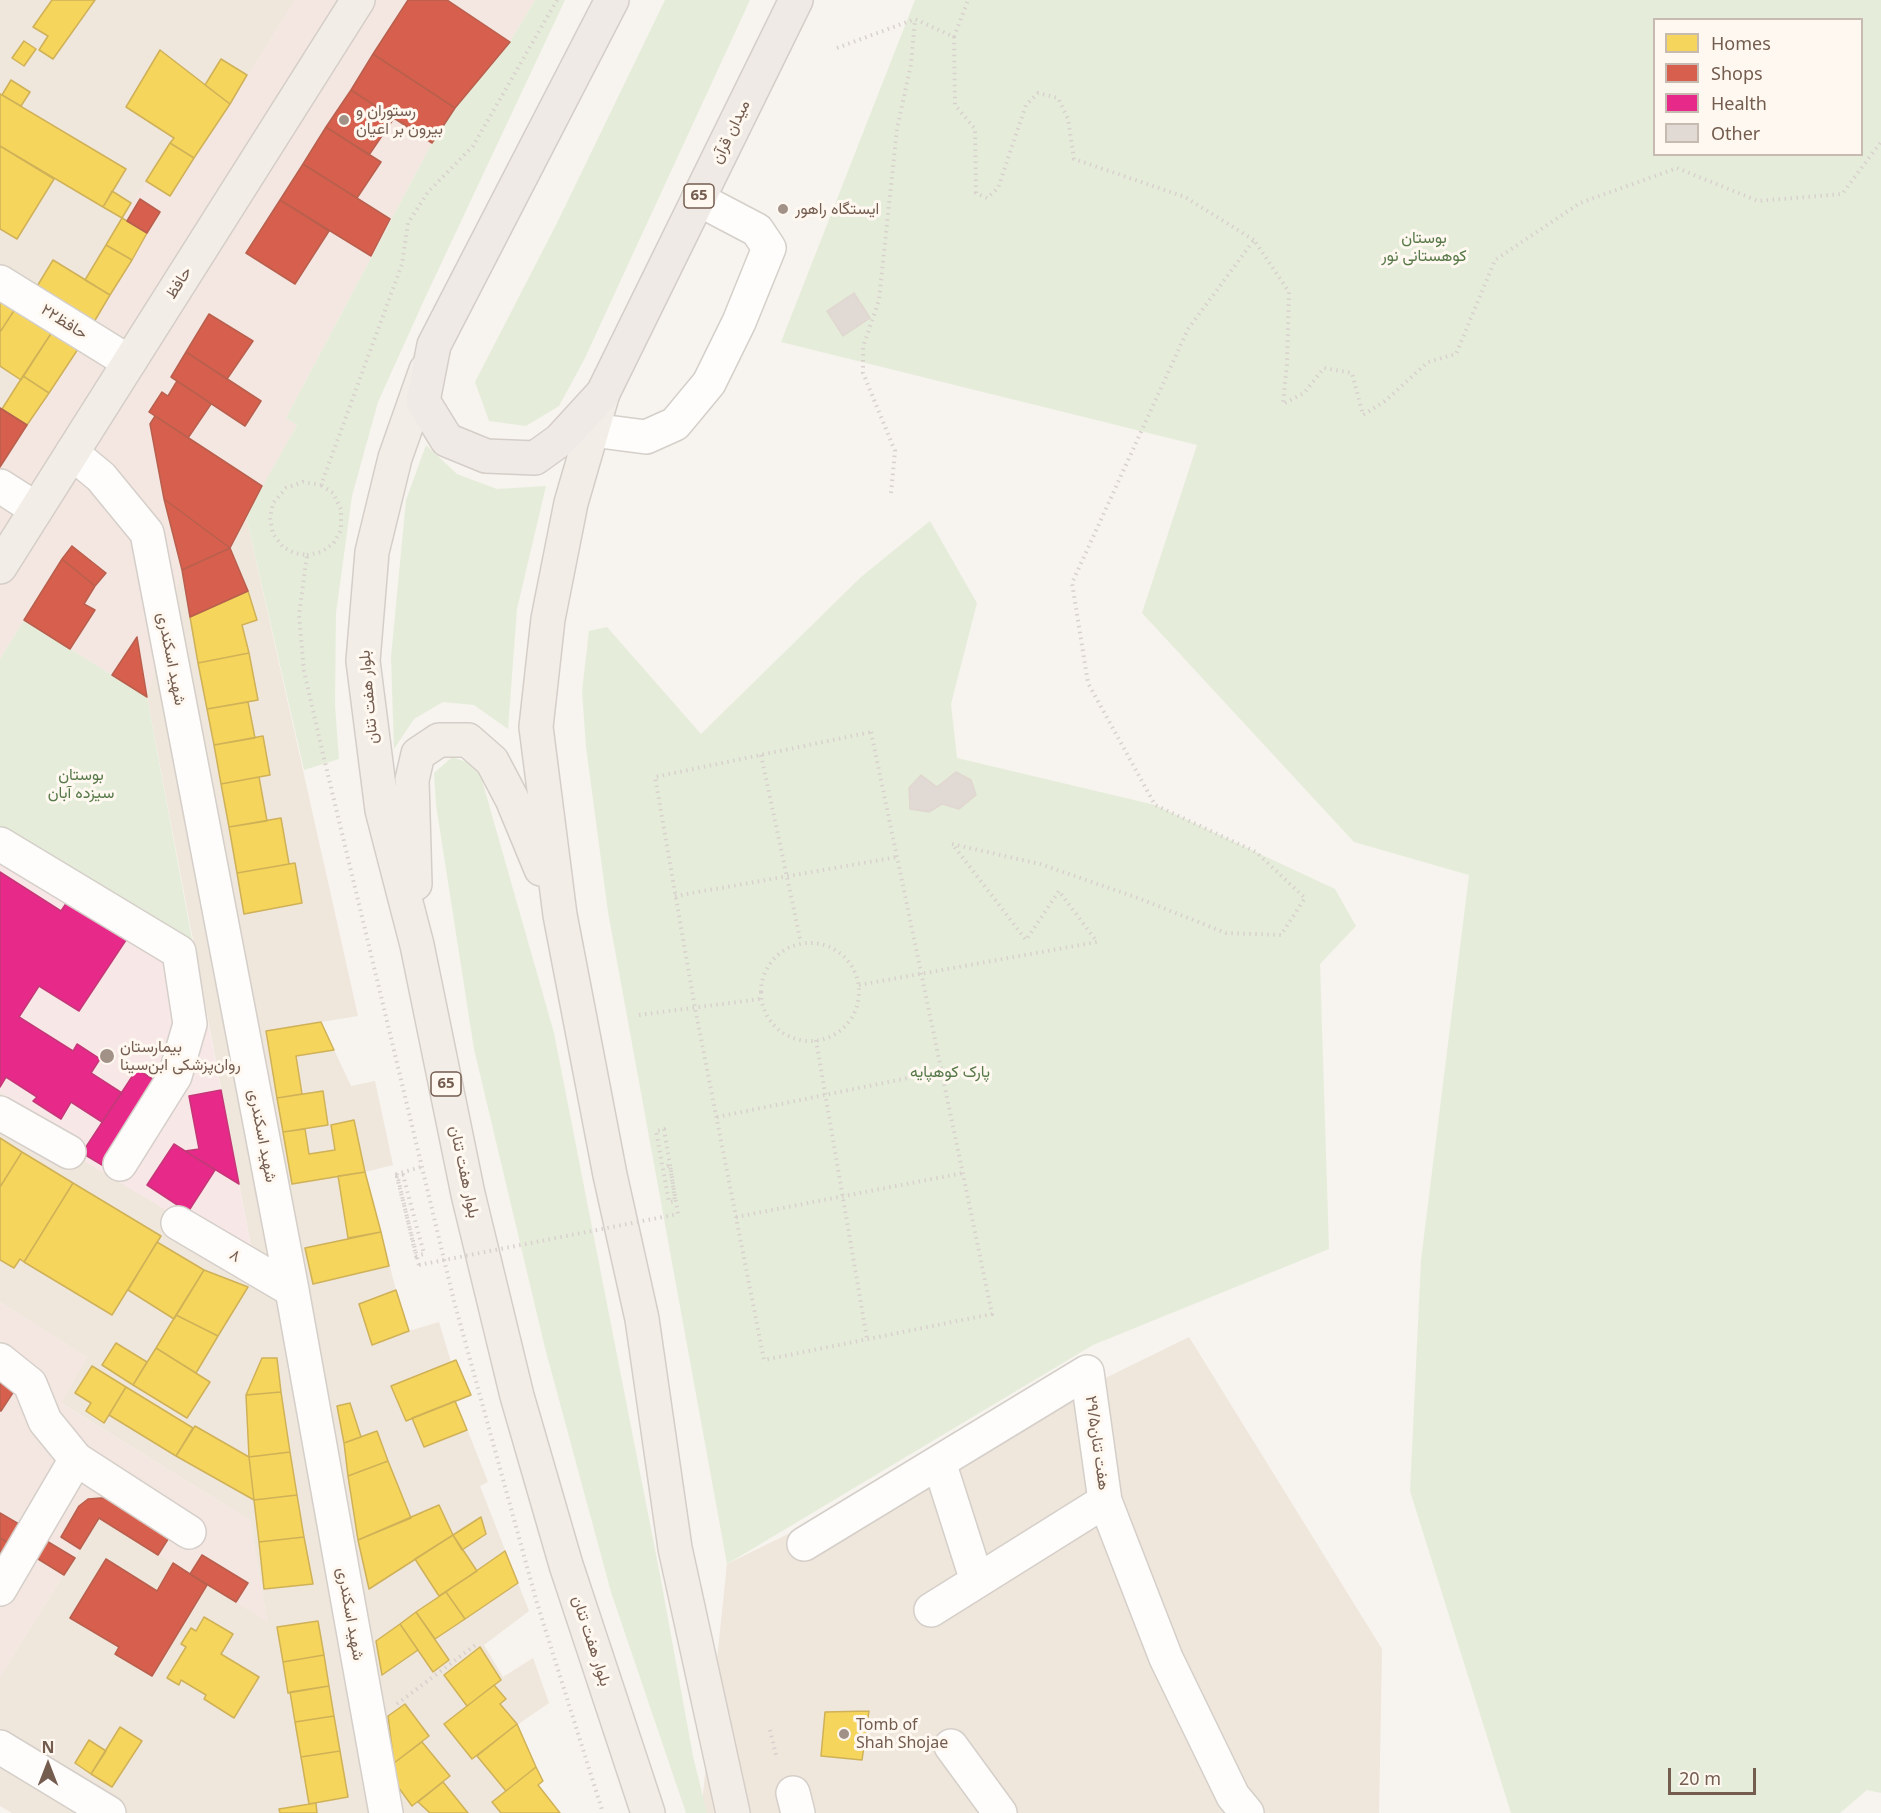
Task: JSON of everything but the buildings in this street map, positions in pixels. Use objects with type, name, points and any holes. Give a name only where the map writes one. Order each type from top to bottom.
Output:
[{"type":"highway","name":"65","points":[[603,393],[560,440],[535,458],[486,456],[447,440],[423,401],[434,345],[612,0]]},
{"type":"highway","name":"میدان قرآن","points":[[603,393],[796,0]]},
{"type":"main road","name":"حافظ","points":[[0,567],[358,0]]},
{"type":"main road","name":"بلوار هفت تنان","points":[[434,345],[395,458],[372,552],[363,661],[382,810],[417,945],[468,1194],[517,1396],[566,1565],[648,1813]]},
{"type":"main road","name":"65","points":[[603,393],[571,503],[548,619],[536,727],[561,915],[610,1175],[642,1319],[675,1548],[733,1813]]},
{"type":"main road","points":[[417,945],[412,780],[418,754],[439,740],[468,740],[492,761],[512,799],[561,915]]},
{"type":"street","points":[[592,430],[646,437],[675,424],[709,383],[739,322],[769,248],[757,230],[698,199]]},
{"type":"street","name":"حافظ۲۲","points":[[0,282],[129,362]]},
{"type":"street","name":"شهید اسکندری","points":[[72,453],[100,477],[147,533],[292,1290],[369,1722],[392,1809]]},
{"type":"street","points":[[0,486],[36,510]]},
{"type":"street","points":[[0,844],[179,952],[190,1024],[175,1076],[120,1164]]},
{"type":"street","points":[[190,1024],[240,1019]]},
{"type":"street","points":[[0,1113],[69,1152]]},
{"type":"street","name":"۸","points":[[178,1223],[292,1290]]},
{"type":"street","points":[[0,1360],[30,1384],[45,1421],[76,1459],[189,1532]]},
{"type":"street","name":"۲۹/۵هفت تنان","points":[[804,1544],[1087,1372],[1105,1501],[1166,1658],[1233,1796],[1247,1813]]},
{"type":"street","points":[[0,1589],[76,1459]]},
{"type":"street","points":[[939,1462],[977,1581]]},
{"type":"street","points":[[930,1610],[1105,1501]]},
{"type":"street","points":[[951,1746],[1000,1813]]},
{"type":"street","points":[[0,1747],[109,1813]]},
{"type":"path","points":[[968,0],[954,37],[956,105],[975,129],[976,193],[987,198],[999,188],[1026,105],[1038,93],[1058,98],[1068,119],[1074,159],[1185,197],[1254,240],[1289,292],[1287,364],[1283,404],[1304,393],[1324,368],[1352,373],[1363,416],[1385,401],[1428,362],[1456,354],[1495,260],[1580,203],[1677,168],[1758,201],[1842,194],[1881,142]]},
{"type":"path","points":[[837,48],[915,20],[954,37]]},
{"type":"path","points":[[891,493],[895,451],[863,373],[863,347],[879,300],[897,129],[911,64],[915,20]]},
{"type":"path","points":[[859,985],[1097,942],[1059,891],[1026,940],[952,844],[1040,864],[1138,898],[1226,933],[1281,934],[1305,898],[1256,852],[1155,805],[1088,683],[1072,583],[1188,329],[1254,240]]},
{"type":"path","points":[[307,555],[321,552],[333,544],[341,530],[342,509],[333,493],[321,485]]},
{"type":"path","points":[[871,732],[921,973],[992,1314],[764,1360],[695,1008],[655,777],[871,732]]},
{"type":"path","points":[[761,755],[801,943]]},
{"type":"path","points":[[675,896],[897,857]]},
{"type":"path","points":[[801,943],[817,943],[832,947],[844,956],[854,969],[859,985],[858,1002],[851,1018],[840,1030],[825,1038],[808,1041],[792,1037],[777,1029],[766,1015],[760,999],[760,984],[765,969],[774,957],[787,948],[801,943]]},
{"type":"path","points":[[639,1015],[760,999]]},
{"type":"path","points":[[816,1040],[867,1339]]},
{"type":"path","points":[[717,1117],[942,1071]]},
{"type":"path","points":[[421,1167],[397,1174],[399,1184],[402,1194],[404,1205],[406,1215],[416,1256],[424,1254],[404,1175],[397,1177],[405,1210],[408,1221],[413,1243],[416,1254],[419,1265],[678,1214],[674,1193],[673,1182],[671,1172],[669,1161],[664,1129],[656,1131],[669,1202],[675,1201],[674,1192],[673,1183],[672,1174],[670,1164],[667,1166]]},
{"type":"path","points":[[736,1217],[963,1173]]},
{"type":"path","points":[[369,1722],[388,1711],[478,1643]]},
{"type":"path","points":[[770,1730],[776,1755]]},
{"type":"shaded area","points":[[0,0],[295,0],[230,104],[174,138],[85,280],[54,261],[23,376],[2,409],[0,408]]},
{"type":"shaded area","points":[[295,0],[535,0],[510,42],[455,108],[432,143],[286,418],[297,425],[230,548],[182,570],[147,697],[24,620],[0,659],[0,408],[2,409],[23,376],[53,260],[85,279],[173,138],[126,107],[160,50],[230,104]]},
{"type":"shaded area","points":[[246,516],[358,1016],[321,1022],[351,1086],[375,1081],[393,1165],[365,1172],[409,1331],[439,1322],[451,1362],[456,1360],[471,1395],[456,1401],[488,1482],[480,1486],[529,1611],[484,1645],[503,1677],[533,1658],[549,1703],[517,1725],[543,1781],[538,1785],[560,1813],[12,1813],[0,1806],[0,1677],[99,1518],[267,1621],[250,1520],[61,1403],[87,1357],[0,1302],[0,1092],[87,1146],[79,1157],[254,1262],[147,697],[182,570]]},
{"type":"shaded area","name":"بیمارستان روان‌پزشکی ابن‌سینا","points":[[0,833],[194,950],[254,1263],[79,1158],[86,1146],[0,1092]]},
{"type":"shaded area","points":[[0,1302],[87,1357],[62,1404],[250,1520],[267,1622],[99,1518],[0,1677]]},
{"type":"shaded area","points":[[1189,1337],[1382,1649],[1379,1813],[701,1813],[727,1564]]},
{"type":"green space","points":[[535,0],[565,0],[378,402],[352,496],[336,613],[335,705],[339,759],[304,770],[246,516],[297,425],[286,418],[432,143],[455,108],[510,42]]},
{"type":"green space","points":[[665,0],[750,0],[584,360],[559,406],[526,426],[489,421],[475,382],[557,223]]},
{"type":"green space","name":"بوستان کوهستانی نور","points":[[915,0],[1881,0],[1881,1793],[1867,1790],[1840,1813],[1511,1813],[1410,1491],[1421,1260],[1469,875],[1354,842],[1142,613],[1197,445],[781,342]]},
{"type":"green space","points":[[426,445],[457,474],[497,489],[546,486],[517,609],[508,729],[474,705],[443,702],[414,719],[394,749],[391,657],[406,500]]},
{"type":"green space","name":"پارک کوهپایه","points":[[930,521],[977,603],[951,704],[957,758],[1155,805],[1335,889],[1356,926],[1320,964],[1329,1249],[1093,1345],[727,1564],[608,912],[586,747],[582,691],[589,631],[607,627],[701,734],[861,577]]},
{"type":"green space","name":"بوستان سیزده آبان","points":[[24,620],[147,697],[194,950],[0,833],[0,659]]},
{"type":"green space","points":[[452,757],[478,766],[554,1033],[693,1756],[707,1813],[686,1813],[611,1592],[545,1348],[474,1049],[436,805],[434,773]]},
{"type":"place","name":"رستوران و بیرون بر اعيان","points":[[344,120]]},
{"type":"place","name":"ایستگاه راهور","points":[[783,209]]},
{"type":"place","name":"بیمارستان روان‌پزشکی ابن‌سینا","points":[[107,1056]]},
{"type":"place","name":"Tomb of Shah Shojae","points":[[844,1734]]}]
